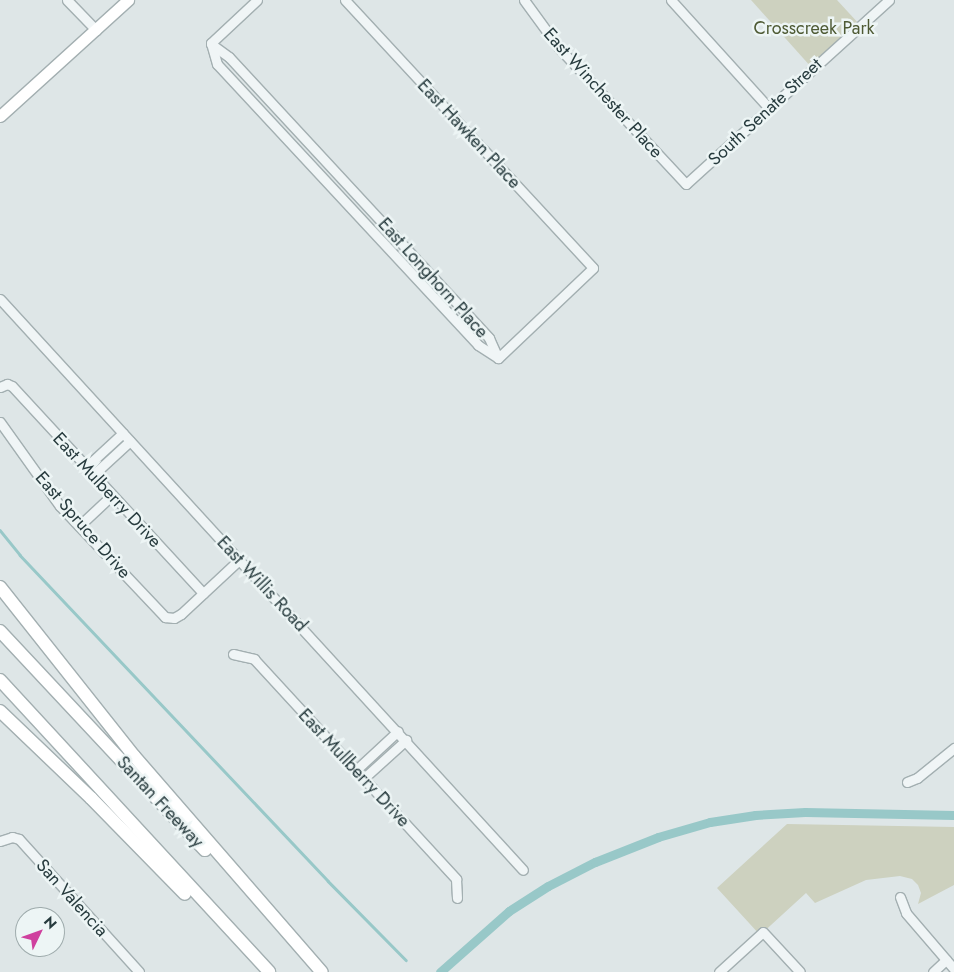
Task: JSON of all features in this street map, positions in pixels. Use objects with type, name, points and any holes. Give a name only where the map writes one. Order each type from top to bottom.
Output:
[{"type":"highway","points":[[0,588],[134,756],[321,972]]},
{"type":"highway","name":"Santan Freeway","points":[[0,631],[321,972]]},
{"type":"highway","name":"Santan Freeway","points":[[0,680],[269,972]]},
{"type":"highway","points":[[0,712],[91,798],[188,898],[244,945]]},
{"type":"main road","points":[[0,116],[128,0]]},
{"type":"street","points":[[67,0],[96,30]]},
{"type":"street","points":[[211,43],[256,0]]},
{"type":"street","name":"East Hawken Place","points":[[345,0],[593,268],[498,358]]},
{"type":"street","name":"East Winchester Place","points":[[524,0],[559,48],[686,184]]},
{"type":"street","points":[[671,0],[769,108]]},
{"type":"street","name":"South Senate Street","points":[[686,184],[889,0]]},
{"type":"street","name":"East Longhorn Place","points":[[211,43],[229,57],[469,316],[489,338],[498,358]]},
{"type":"street","name":"East Longhorn Place","points":[[211,43],[217,64],[478,345],[498,358]]},
{"type":"street","points":[[243,91],[252,82]]},
{"type":"street","points":[[296,149],[306,140]]},
{"type":"street","points":[[353,210],[362,201]]},
{"type":"street","points":[[407,268],[416,259]]},
{"type":"street","name":"East Willis Road","points":[[0,299],[398,731],[523,870]]},
{"type":"street","points":[[460,326],[469,316]]},
{"type":"street","name":"East Mulberry Drive","points":[[0,387],[8,384],[12,386],[203,593]]},
{"type":"street","name":"East Spruce Drive","points":[[0,422],[60,506],[165,617],[174,618],[203,593]]},
{"type":"street","points":[[86,467],[123,433]]},
{"type":"street","points":[[93,475],[130,441]]},
{"type":"street","points":[[79,526],[112,495]]},
{"type":"street","points":[[203,593],[239,560]]},
{"type":"street","name":"East Mullberry Drive","points":[[233,654],[254,659],[364,778],[456,879],[457,898]]},
{"type":"street","points":[[356,770],[398,731]]},
{"type":"street","points":[[364,778],[406,740]]},
{"type":"street","points":[[907,782],[917,778],[954,748]]},
{"type":"street","points":[[374,753],[382,762]]},
{"type":"street","name":"San Valencia","points":[[0,840],[12,837],[18,839],[139,972]]},
{"type":"street","points":[[900,897],[906,913],[954,969]]},
{"type":"street","points":[[719,972],[763,932],[800,972]]},
{"type":"street","points":[[933,972],[946,960]]},
{"type":"green space","name":"Crosscreek Park","points":[[751,0],[837,0],[860,25],[812,68]]},
{"type":"green space","points":[[787,824],[954,827],[954,885],[918,904],[921,893],[918,885],[912,879],[900,876],[866,880],[815,903],[806,893],[760,935],[717,888]]},
{"type":"waterway","points":[[0,530],[20,555],[328,881],[406,960]]},
{"type":"waterway","points":[[440,972],[509,911],[548,886],[595,862],[658,837],[710,822],[755,815],[805,812],[954,815]]}]
